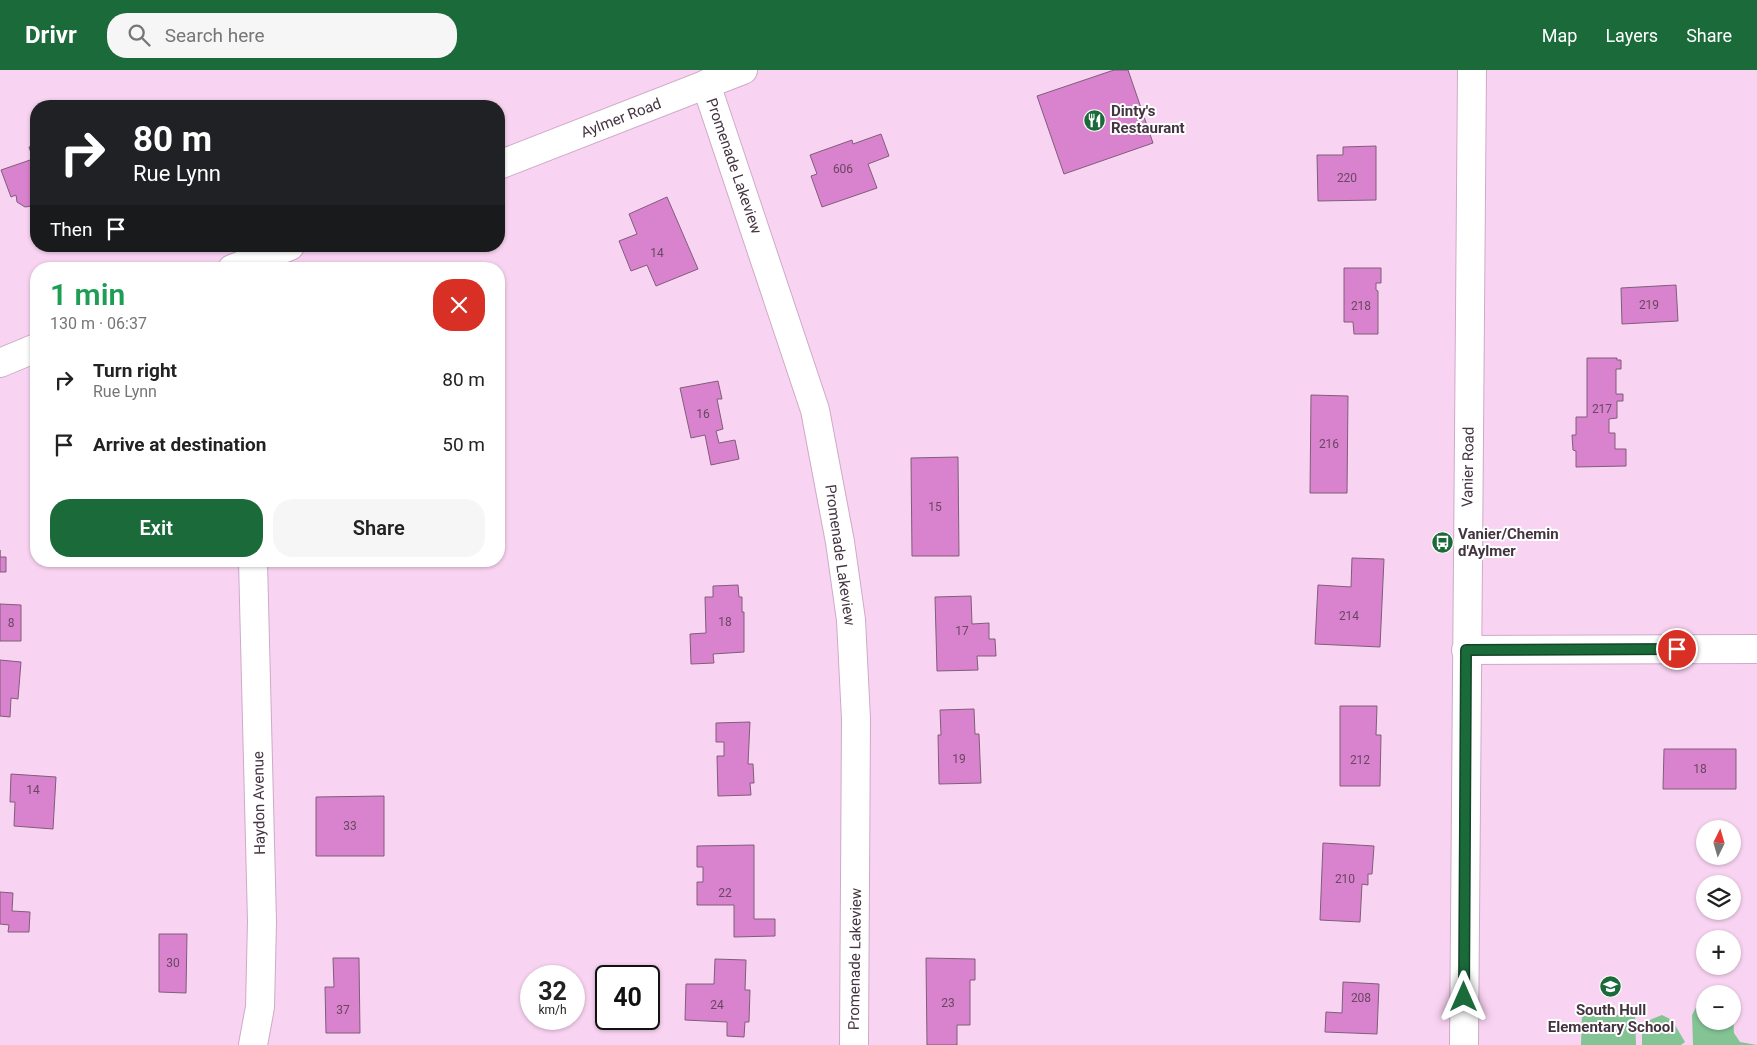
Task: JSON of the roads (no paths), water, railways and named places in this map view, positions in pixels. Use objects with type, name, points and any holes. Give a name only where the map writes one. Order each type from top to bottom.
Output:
[{"type":"street","name":"Aylmer Road","points":[[505,163],[742,70]]},
{"type":"street","name":"Vanier Road","points":[[1464,1045],[1472,70]]},
{"type":"street","name":"Promenade Lakeview","points":[[706,84],[815,410],[840,542],[851,620],[856,719],[854,1045]]},
{"type":"street","points":[[249,262],[275,252]]},
{"type":"street","points":[[0,363],[30,350]]},
{"type":"street","name":"Haydon Avenue","points":[[253,567],[262,922],[260,1007],[253,1045]]},
{"type":"street","points":[[1466,650],[1757,649]]},
{"type":"place","name":"Dinty's Restaurant","points":[[1095,120]]},
{"type":"place","name":"Vanier/Chemin d'Aylmer","points":[[1442,543]]},
{"type":"place","name":"South Hull Elementary School","points":[[1611,987]]}]
